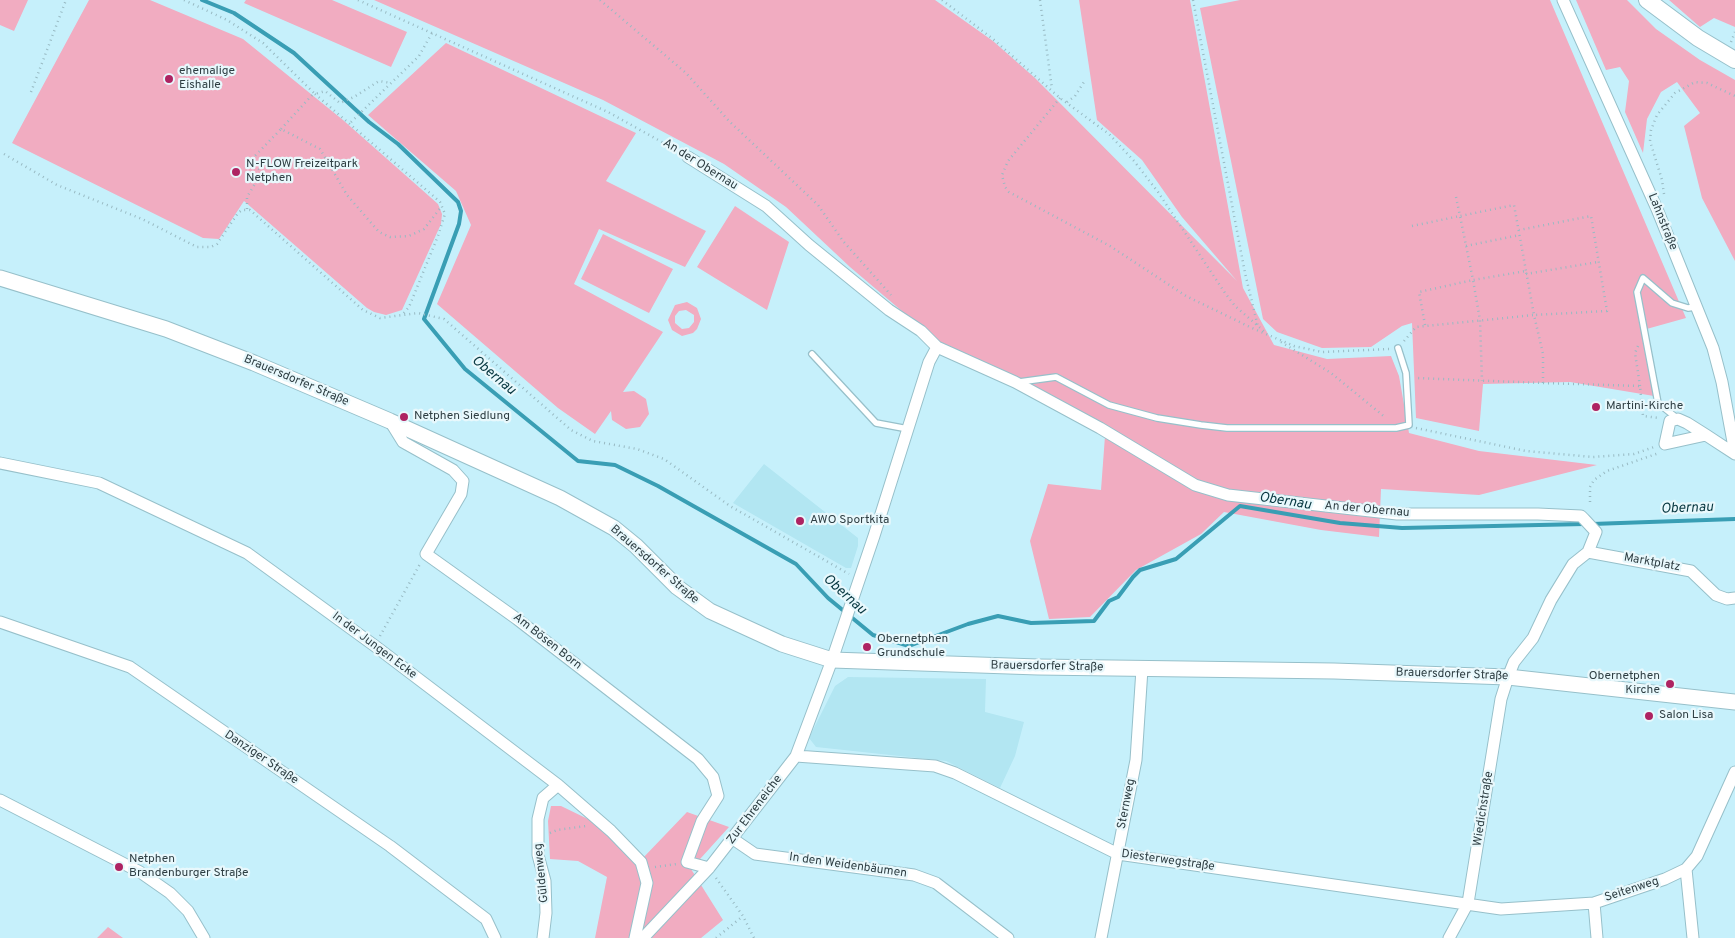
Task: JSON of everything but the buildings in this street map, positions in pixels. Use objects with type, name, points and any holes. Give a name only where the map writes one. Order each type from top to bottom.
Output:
[{"type":"main road","points":[[1647,0],[1698,38],[1735,60]]},
{"type":"street","name":"Lahnstraße","points":[[1563,0],[1657,208],[1713,348],[1722,382],[1735,453]]},
{"type":"street","name":"An der Obernau","points":[[688,157],[766,206],[860,287],[921,331],[937,347],[1015,382],[1100,428],[1194,485],[1228,495],[1397,514],[1538,514],[1581,516],[1596,532],[1588,552],[1573,564],[1551,600],[1533,638],[1514,662],[1508,677]]},
{"type":"street","name":"Brauersdorfer Straße","points":[[0,278],[166,329],[254,363],[390,421],[589,512],[614,528],[636,546],[677,587],[710,611],[782,644],[832,660],[1142,669],[1334,671],[1508,677],[1735,702]]},
{"type":"street","points":[[832,660],[929,362],[937,347]]},
{"type":"street","points":[[1706,435],[1665,444],[1670,421],[1678,419],[1706,435],[1735,453]]},
{"type":"street","points":[[390,421],[403,442],[453,470],[463,481],[461,494],[426,554]]},
{"type":"street","name":"In der Jungen Ecke","points":[[0,464],[99,483],[247,553],[375,646],[558,785],[611,831],[641,862],[644,868]]},
{"type":"street","name":"Marktplatz","points":[[1588,552],[1692,571],[1716,595],[1726,599],[1735,598]]},
{"type":"street","name":"Am Bösen Born","points":[[426,554],[518,619],[698,759],[713,777],[718,796],[702,821],[687,862]]},
{"type":"street","name":"Danziger Straße","points":[[0,622],[130,667],[390,846],[486,919],[495,938]]},
{"type":"street","name":"Zur Ehreneiche","points":[[643,938],[709,868],[796,756],[832,660]]},
{"type":"street","name":"Sternweg","points":[[1101,938],[1136,760],[1142,669]]},
{"type":"street","name":"Wiedichstraße","points":[[1449,938],[1468,903],[1501,699],[1508,677]]},
{"type":"street","name":"Diesterwegstraße","points":[[796,756],[935,766],[955,773],[1118,854],[1468,903]]},
{"type":"street","name":"Seitenweg","points":[[1468,903],[1501,909],[1594,903],[1665,880],[1686,869],[1697,856],[1735,772]]},
{"type":"street","name":"Güldenweg","points":[[543,938],[546,913],[545,881],[538,855],[538,819],[544,798],[558,785]]},
{"type":"street","points":[[0,800],[140,872],[170,893],[188,911],[204,938]]},
{"type":"street","name":"In den Weidenbäumen","points":[[733,839],[755,854],[914,875],[936,883],[1008,938]]},
{"type":"street","points":[[687,862],[709,868]]},
{"type":"street","points":[[635,938],[647,883],[644,868]]},
{"type":"street","points":[[1686,869],[1693,938]]},
{"type":"street","points":[[1594,903],[1597,938]]},
{"type":"lane","points":[[1678,419],[1658,403],[1637,292],[1643,278],[1672,303],[1688,308],[1696,307]]},
{"type":"lane","points":[[1015,382],[1056,377],[1109,405],[1157,418],[1201,425],[1227,428],[1396,428],[1409,424],[1406,379],[1398,348]]},
{"type":"lane","points":[[812,354],[876,423],[908,429]]},
{"type":"path","points":[[31,92],[66,0]]},
{"type":"path","points":[[184,0],[227,20],[263,43],[315,93],[351,122],[442,206],[445,220],[409,307],[403,314]]},
{"type":"path","name":"An der Obernau","points":[[358,0],[608,112],[639,127],[688,157]]},
{"type":"path","points":[[600,0],[686,73],[735,127],[818,205],[843,241],[892,296]]},
{"type":"path","points":[[942,0],[994,39],[1060,98],[1108,134],[1134,161],[1174,215],[1224,293],[1259,328],[1332,373],[1396,428]]},
{"type":"path","points":[[1040,0],[1052,91]]},
{"type":"path","points":[[1194,0],[1245,273],[1259,328]]},
{"type":"path","points":[[351,122],[419,56],[432,33]]},
{"type":"path","points":[[246,209],[247,197],[262,172],[250,161],[315,93],[325,91],[340,102],[354,98],[379,81],[391,83]]},
{"type":"path","points":[[1066,102],[1075,96],[1084,82]]},
{"type":"path","points":[[1657,208],[1663,202],[1665,190],[1650,141],[1651,130],[1657,115],[1675,93],[1695,82],[1707,82],[1735,96]]},
{"type":"path","points":[[1060,98],[1008,161],[1002,175],[1005,187],[1010,192],[1110,246],[1164,283],[1219,313],[1306,350],[1322,352],[1398,348],[1416,327],[1534,315],[1607,311],[1591,216],[1519,230]]},
{"type":"path","points":[[281,129],[309,141],[320,149],[347,195],[379,232],[390,237],[409,236],[424,229],[442,206]]},
{"type":"path","points":[[4,154],[57,185],[142,219],[197,247],[211,247],[217,244],[238,213],[246,209]]},
{"type":"path","points":[[1456,197],[1480,320],[1482,381]]},
{"type":"path","points":[[1412,226],[1514,206],[1542,354],[1543,383]]},
{"type":"path","points":[[246,209],[363,310],[380,318],[418,313],[436,316],[452,324],[571,430],[593,441],[637,449],[664,459],[730,506],[846,573],[860,578]]},
{"type":"path","points":[[1466,246],[1520,236]]},
{"type":"path","points":[[1425,326],[1419,292],[1473,280],[1598,262]]},
{"type":"path","points":[[1647,342],[1639,344],[1635,353],[1643,416],[1647,417]]},
{"type":"path","points":[[1406,379],[1640,386]]},
{"type":"path","points":[[1409,424],[1420,429],[1526,451],[1593,457],[1634,454],[1665,444]]},
{"type":"path","points":[[1590,502],[1590,487],[1594,480],[1607,471],[1661,453],[1665,444]]},
{"type":"path","points":[[375,646],[426,554]]},
{"type":"path","points":[[538,840],[557,830],[591,826],[611,831]]},
{"type":"path","points":[[644,868],[687,862]]},
{"type":"path","points":[[709,868],[743,916],[754,938]]},
{"type":"path","points":[[716,938],[743,916]]},
{"type":"shaded area","points":[[0,0],[28,0],[14,31],[0,25]]},
{"type":"shaded area","name":"N-FLOW Freizeitpark Netphen","points":[[89,0],[150,0],[243,39],[343,120],[438,204],[442,214],[441,224],[402,310],[386,315],[367,308],[244,201],[219,239],[203,238],[12,143]]},
{"type":"shaded area","points":[[246,0],[332,0],[407,32],[391,67],[244,3]]},
{"type":"shaded area","points":[[374,0],[935,0],[993,41],[1035,78],[1237,281],[1182,217],[1142,160],[1097,120],[1079,0],[1190,0],[1243,288],[1274,345],[1327,359],[1391,356],[1399,376],[1409,433],[1479,451],[1597,465],[1479,495],[1381,489],[1379,537],[1321,530],[1224,512],[1201,534],[1136,570],[1090,617],[1049,619],[1030,541],[1048,484],[1101,490],[1105,436],[943,346],[850,267],[786,207],[724,164],[603,100]]},
{"type":"shaded area","points":[[1240,0],[1550,0],[1686,318],[1643,330],[1654,396],[1570,382],[1483,384],[1479,431],[1416,418],[1412,323],[1402,326],[1371,347],[1322,348],[1277,332],[1263,319],[1200,8]]},
{"type":"shaded area","points":[[1576,0],[1627,0],[1656,29],[1700,60],[1735,80],[1735,261],[1702,198],[1684,126],[1700,113],[1677,82],[1661,92],[1647,119],[1643,153],[1625,112],[1629,81],[1620,67],[1606,70]]},
{"type":"shaded area","points":[[1669,0],[1735,0],[1735,27],[1714,18],[1700,27]]},
{"type":"shaded area","points":[[446,43],[636,133],[606,181],[706,231],[685,267],[599,229],[574,284],[663,332],[623,392],[634,391],[646,399],[649,414],[640,427],[626,429],[612,420],[611,411],[595,434],[558,408],[437,304],[471,225],[456,191],[368,115]]},
{"type":"shaded area","points":[[735,206],[789,242],[767,310],[697,267]]},
{"type":"shaded area","points":[[603,234],[673,269],[649,313],[581,279]]},
{"type":"shaded area","points":[[687,302],[697,308],[701,319],[693,333],[682,336],[672,330],[668,320],[675,305]],"holes":[[[686,310],[694,315],[694,322],[689,328],[682,329],[675,323],[675,316],[679,311]]]},
{"type":"shaded area","name":"AWO Sportkita","points":[[764,464],[858,538],[858,546],[851,568],[846,568],[733,503]]},
{"type":"shaded area","points":[[848,677],[986,679],[985,712],[1024,722],[1015,756],[1000,788],[946,761],[816,747],[809,738],[835,686]]},
{"type":"shaded area","points":[[551,806],[561,806],[594,822],[641,860],[687,812],[729,827],[691,869],[723,920],[701,938],[595,938],[607,877],[578,861],[550,859],[548,821]]},
{"type":"shaded area","points":[[108,927],[123,938],[97,938]]},
{"type":"waterway","name":"Obernau","points":[[202,0],[234,13],[294,53],[369,122],[398,144],[458,202],[461,211],[459,224],[424,319],[465,369],[578,461],[615,465],[658,486],[796,564],[828,598],[873,635],[909,646],[968,624],[998,616],[1031,623],[1094,621],[1109,601],[1118,597],[1140,570],[1176,559],[1240,506],[1340,523],[1402,528],[1585,524]]},
{"type":"waterway","name":"Obernau","points":[[1592,524],[1735,519]]},
{"type":"place","name":"ehemalige Eishalle","points":[[169,79]]},
{"type":"place","name":"N-FLOW Freizeitpark Netphen","points":[[236,172]]},
{"type":"place","name":"Martini-Kirche","points":[[1596,407]]},
{"type":"place","name":"Netphen Siedlung","points":[[404,417]]},
{"type":"place","name":"AWO Sportkita","points":[[800,521]]},
{"type":"place","name":"Obernetphen Grundschule","points":[[867,647]]},
{"type":"place","name":"Obernetphen Kirche","points":[[1670,684]]},
{"type":"place","name":"Salon Lisa","points":[[1649,716]]},
{"type":"place","name":"Netphen Brandenburger Straße","points":[[119,867]]}]
